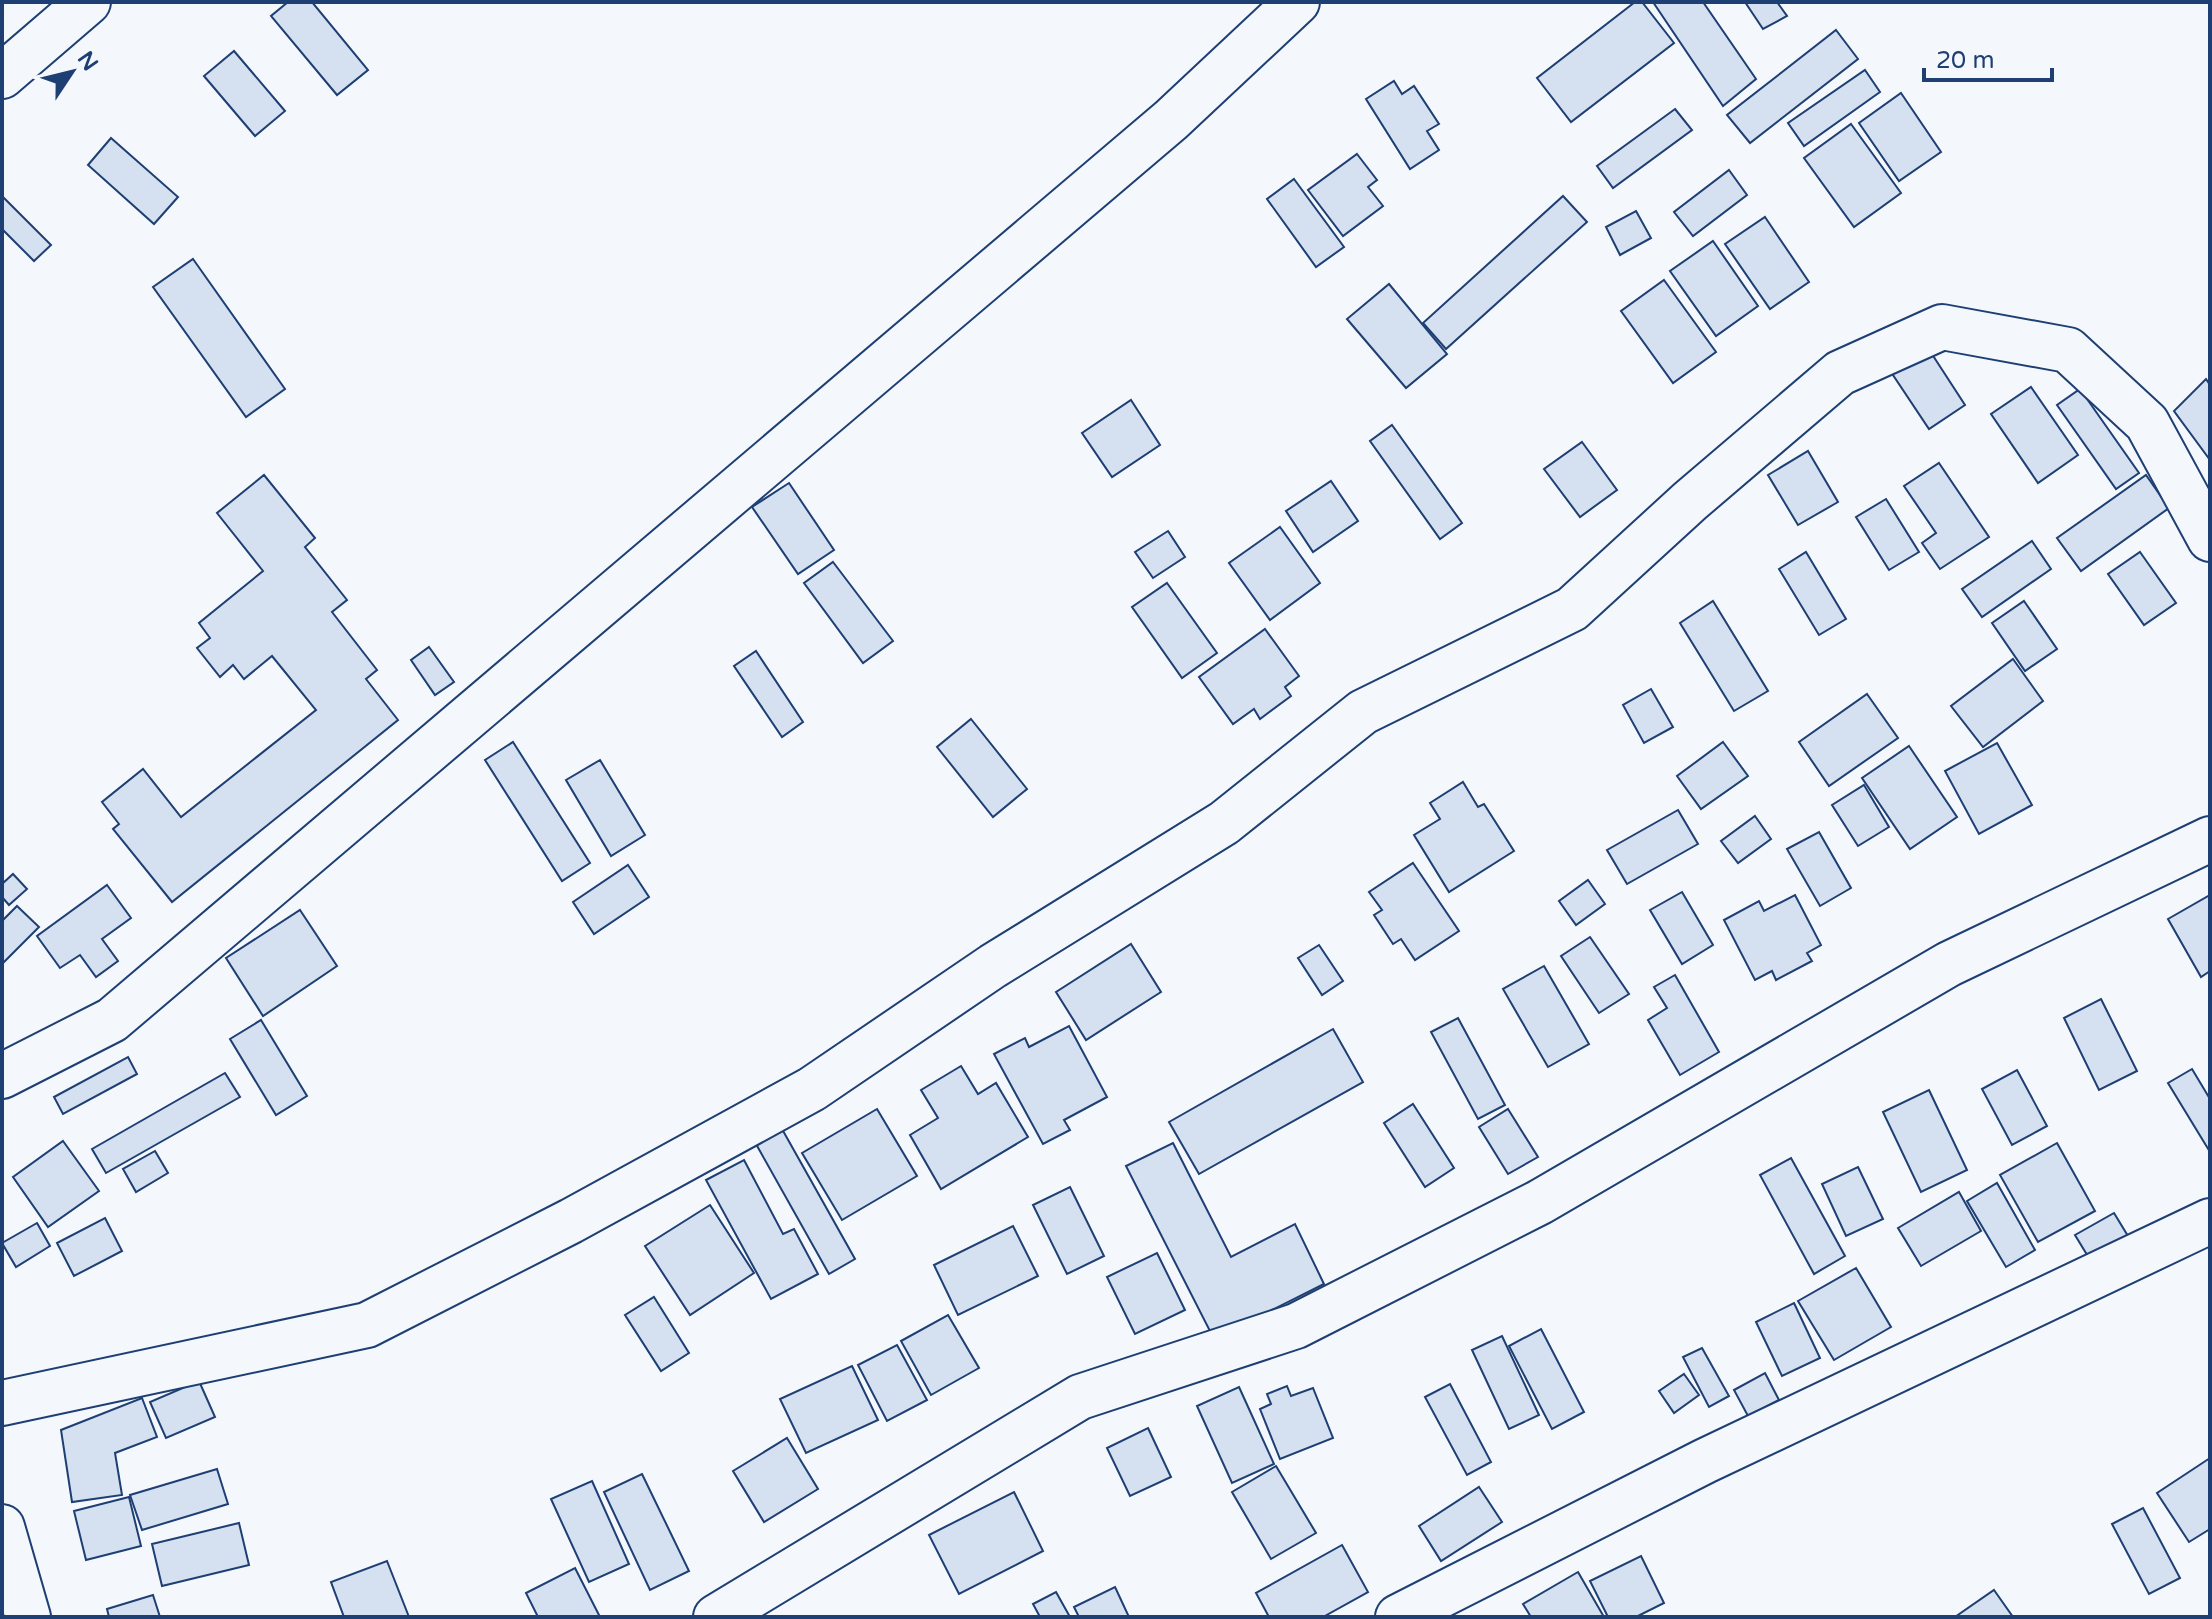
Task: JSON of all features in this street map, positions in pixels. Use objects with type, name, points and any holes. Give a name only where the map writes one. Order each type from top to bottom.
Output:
[{"type":"street","points":[[2,76],[88,2]]},
{"type":"street","points":[[2,1076],[112,1020],[1171,120],[1297,2]]},
{"type":"street","points":[[2,1403],[367,1325],[571,1221],[812,1089],[993,966],[1224,823],[1363,712],[1572,609],[1690,501],[1840,373],[1942,327],[2068,350],[2147,423],[2210,539]]},
{"type":"street","points":[[716,1617],[1080,1397],[1296,1326],[1540,1202],[1949,964],[2210,839]]},
{"type":"street","points":[[1398,1617],[1705,1461],[2210,1221]]},
{"type":"street","points":[[2,1527],[28,1617]]},
{"type":"building","points":[[288,2],[312,2],[368,70],[337,95],[271,16]]},
{"type":"building","points":[[1635,2],[1642,2],[1674,43],[1571,122],[1537,78]]},
{"type":"building","points":[[1653,2],[1703,2],[1756,79],[1723,106]]},
{"type":"building","points":[[1745,2],[1777,2],[1787,16],[1763,29]]},
{"type":"building","points":[[1836,30],[1858,59],[1750,143],[1727,115]]},
{"type":"building","points":[[234,51],[285,111],[255,136],[204,76]]},
{"type":"building","points":[[1865,70],[1880,92],[1804,146],[1788,123]]},
{"type":"building","points":[[1394,81],[1402,94],[1414,86],[1439,124],[1427,131],[1439,150],[1410,169],[1366,99]]},
{"type":"building","points":[[1901,93],[1941,152],[1899,181],[1859,123]]},
{"type":"building","points":[[1675,109],[1692,130],[1613,188],[1597,166]]},
{"type":"building","points":[[1851,124],[1901,193],[1854,227],[1804,158]]},
{"type":"building","points":[[111,138],[178,197],[154,224],[88,165]]},
{"type":"building","points":[[1357,154],[1377,180],[1368,187],[1383,206],[1343,236],[1308,190]]},
{"type":"building","points":[[1729,170],[1747,195],[1693,236],[1674,212]]},
{"type":"building","points":[[1294,179],[1344,247],[1316,267],[1267,199]]},
{"type":"building","points":[[2,196],[51,245],[34,261],[2,229]]},
{"type":"building","points":[[1563,196],[1587,222],[1446,349],[1423,323]]},
{"type":"building","points":[[1636,211],[1651,238],[1620,255],[1606,227]]},
{"type":"building","points":[[1765,217],[1809,282],[1770,309],[1725,244]]},
{"type":"building","points":[[1713,241],[1758,306],[1716,336],[1670,271]]},
{"type":"building","points":[[193,259],[285,389],[246,417],[153,287]]},
{"type":"building","points":[[1664,280],[1716,352],[1673,383],[1621,311]]},
{"type":"building","points":[[1389,284],[1447,354],[1406,388],[1347,319]]},
{"type":"building","points":[[1928,348],[1965,405],[1929,429],[1891,372]]},
{"type":"building","points":[[2206,379],[2210,385],[2210,460],[2174,411]]},
{"type":"building","points":[[2031,387],[2078,455],[2038,483],[1991,414]]},
{"type":"building","points":[[2080,389],[2139,473],[2116,489],[2057,405]]},
{"type":"building","points":[[1131,400],[1160,445],[1112,477],[1082,433]]},
{"type":"building","points":[[1392,425],[1462,523],[1440,539],[1370,441]]},
{"type":"building","points":[[1582,442],[1617,490],[1580,517],[1544,469]]},
{"type":"building","points":[[1808,451],[1838,502],[1798,525],[1768,475]]},
{"type":"building","points":[[1939,463],[1989,537],[1940,569],[1922,543],[1936,533],[1904,486]]},
{"type":"building","points":[[264,475],[315,538],[305,547],[347,600],[332,612],[377,670],[366,679],[398,720],[172,902],[113,829],[119,824],[102,802],[143,769],[181,817],[316,710],[272,656],[244,679],[233,665],[220,677],[197,648],[210,638],[199,623],[263,571],[217,513]]},
{"type":"building","points":[[2146,475],[2169,508],[2081,571],[2057,538]]},
{"type":"building","points":[[1331,481],[1358,521],[1313,552],[1286,511]]},
{"type":"building","points":[[789,483],[834,550],[798,574],[752,507]]},
{"type":"building","points":[[1886,499],[1919,552],[1889,570],[1856,517]]},
{"type":"building","points":[[1280,527],[1320,583],[1270,620],[1229,563]]},
{"type":"building","points":[[1168,531],[1185,557],[1153,578],[1135,552]]},
{"type":"building","points":[[2032,541],[2051,569],[1982,617],[1962,589]]},
{"type":"building","points":[[1806,552],[1846,619],[1819,635],[1779,569]]},
{"type":"building","points":[[2140,552],[2176,603],[2144,625],[2108,574]]},
{"type":"building","points":[[833,562],[893,641],[863,663],[804,583]]},
{"type":"building","points":[[1167,583],[1217,653],[1182,678],[1132,607]]},
{"type":"building","points":[[1713,601],[1768,691],[1734,711],[1680,623]]},
{"type":"building","points":[[2024,601],[2057,649],[2025,671],[1992,623]]},
{"type":"building","points":[[1265,629],[1299,676],[1285,687],[1291,696],[1260,719],[1254,709],[1233,724],[1199,677]]},
{"type":"building","points":[[429,647],[454,682],[435,695],[411,660]]},
{"type":"building","points":[[756,651],[803,722],[782,737],[734,666]]},
{"type":"building","points":[[2013,659],[2043,701],[1983,747],[1951,706]]},
{"type":"building","points":[[1651,689],[1673,727],[1644,743],[1623,705]]},
{"type":"building","points":[[1867,694],[1898,738],[1829,786],[1799,742]]},
{"type":"building","points":[[971,719],[1027,789],[993,817],[937,747]]},
{"type":"building","points":[[513,742],[590,863],[562,881],[485,760]]},
{"type":"building","points":[[1723,742],[1748,776],[1701,809],[1677,776]]},
{"type":"building","points":[[1997,743],[2032,805],[1979,834],[1945,771]]},
{"type":"building","points":[[1909,746],[1957,817],[1910,849],[1862,778]]},
{"type":"building","points":[[600,760],[645,835],[611,856],[566,780]]},
{"type":"building","points":[[1463,782],[1478,807],[1484,804],[1514,851],[1449,892],[1414,835],[1440,819],[1430,803]]},
{"type":"building","points":[[1864,785],[1889,827],[1858,846],[1832,805]]},
{"type":"building","points":[[1678,810],[1698,844],[1627,884],[1607,850]]},
{"type":"building","points":[[1755,816],[1771,839],[1738,863],[1721,841]]},
{"type":"building","points":[[1819,832],[1851,888],[1820,906],[1787,849]]},
{"type":"building","points":[[1413,863],[1459,931],[1415,960],[1401,939],[1393,944],[1374,915],[1382,910],[1369,892]]},
{"type":"building","points":[[628,865],[649,897],[594,934],[573,902]]},
{"type":"building","points":[[13,874],[27,889],[9,905],[2,897],[2,884]]},
{"type":"building","points":[[1588,880],[1605,904],[1576,925],[1559,901]]},
{"type":"building","points":[[107,885],[131,918],[102,939],[118,961],[96,977],[80,955],[60,968],[37,936]]},
{"type":"building","points":[[1682,892],[1713,945],[1682,964],[1650,910]]},
{"type":"building","points":[[1795,895],[1821,945],[1807,953],[1812,961],[1776,980],[1772,971],[1755,980],[1724,920],[1759,901],[1764,911]]},
{"type":"building","points":[[2210,895],[2210,971],[2201,977],[2168,919]]},
{"type":"building","points":[[17,906],[39,927],[2,964],[2,921]]},
{"type":"building","points":[[300,910],[337,966],[263,1016],[226,958]]},
{"type":"building","points":[[1590,937],[1629,994],[1599,1013],[1561,956]]},
{"type":"building","points":[[1131,944],[1161,992],[1086,1040],[1056,992]]},
{"type":"building","points":[[1319,945],[1343,981],[1322,995],[1298,958]]},
{"type":"building","points":[[1544,966],[1589,1044],[1548,1067],[1503,989]]},
{"type":"building","points":[[1675,975],[1719,1052],[1680,1075],[1648,1020],[1667,1008],[1654,987]]},
{"type":"building","points":[[2101,999],[2137,1071],[2099,1090],[2064,1018]]},
{"type":"building","points":[[1458,1018],[1505,1105],[1478,1119],[1431,1032]]},
{"type":"building","points":[[261,1020],[307,1096],[276,1115],[230,1039]]},
{"type":"building","points":[[1069,1026],[1107,1097],[1064,1120],[1070,1130],[1043,1144],[994,1054],[1025,1038],[1029,1047]]},
{"type":"building","points":[[1333,1029],[1363,1082],[1199,1174],[1169,1122]]},
{"type":"building","points":[[128,1057],[137,1074],[63,1114],[54,1097]]},
{"type":"building","points":[[961,1066],[978,1094],[996,1083],[1028,1137],[941,1189],[910,1135],[938,1118],[921,1090]]},
{"type":"building","points":[[2192,1069],[2210,1099],[2210,1152],[2168,1083]]},
{"type":"building","points":[[2017,1070],[2047,1126],[2012,1145],[1982,1089]]},
{"type":"building","points":[[225,1073],[240,1097],[106,1173],[92,1149]]},
{"type":"building","points":[[1929,1090],[1967,1170],[1921,1192],[1883,1112]]},
{"type":"building","points":[[1413,1104],[1454,1168],[1425,1187],[1384,1123]]},
{"type":"building","points":[[877,1109],[917,1176],[842,1220],[802,1153]]},
{"type":"building","points":[[1508,1109],[1538,1157],[1508,1174],[1479,1127]]},
{"type":"building","points":[[782,1129],[855,1259],[829,1274],[756,1144]]},
{"type":"building","points":[[63,1141],[99,1191],[48,1227],[13,1177]]},
{"type":"building","points":[[1173,1143],[1231,1257],[1295,1224],[1324,1284],[1214,1339],[1126,1166]]},
{"type":"building","points":[[2057,1143],[2095,1211],[2038,1242],[2000,1175]]},
{"type":"building","points":[[155,1151],[168,1173],[136,1192],[123,1169]]},
{"type":"building","points":[[1791,1158],[1845,1256],[1814,1274],[1760,1175]]},
{"type":"building","points":[[744,1160],[783,1234],[794,1229],[818,1274],[771,1299],[706,1180]]},
{"type":"building","points":[[1858,1167],[1883,1219],[1846,1236],[1822,1184]]},
{"type":"building","points":[[1997,1183],[2035,1250],[2006,1267],[1967,1201]]},
{"type":"building","points":[[1070,1187],[1104,1256],[1067,1274],[1033,1205]]},
{"type":"building","points":[[1959,1192],[1981,1231],[1921,1266],[1898,1228]]},
{"type":"building","points":[[710,1205],[754,1273],[690,1315],[645,1246]]},
{"type":"building","points":[[2114,1213],[2131,1241],[2092,1263],[2075,1235]]},
{"type":"building","points":[[105,1218],[122,1251],[74,1276],[57,1243]]},
{"type":"building","points":[[37,1223],[50,1246],[16,1267],[2,1243]]},
{"type":"building","points":[[1013,1226],[1038,1276],[958,1315],[934,1265]]},
{"type":"building","points":[[1157,1253],[1185,1310],[1135,1334],[1107,1277]]},
{"type":"building","points":[[1856,1268],[1891,1327],[1834,1360],[1798,1301]]},
{"type":"building","points":[[654,1297],[689,1353],[661,1371],[625,1315]]},
{"type":"building","points":[[1794,1303],[1820,1358],[1782,1376],[1756,1322]]},
{"type":"building","points":[[948,1315],[979,1368],[931,1395],[901,1341]]},
{"type":"building","points":[[1541,1329],[1584,1412],[1552,1429],[1509,1346]]},
{"type":"building","points":[[1502,1336],[1539,1415],[1509,1429],[1472,1350]]},
{"type":"building","points":[[897,1345],[927,1400],[887,1421],[858,1365]]},
{"type":"building","points":[[1702,1348],[1729,1396],[1709,1407],[1683,1357]]},
{"type":"building","points":[[852,1366],[878,1420],[806,1453],[780,1399]]},
{"type":"building","points":[[1765,1373],[1779,1400],[1748,1416],[1734,1390]]},
{"type":"building","points":[[1684,1374],[1699,1395],[1674,1413],[1659,1391]]},
{"type":"building","points":[[199,1381],[215,1417],[166,1438],[150,1402]]},
{"type":"building","points":[[1450,1384],[1491,1462],[1467,1475],[1425,1397]]},
{"type":"building","points":[[1287,1386],[1291,1396],[1313,1388],[1333,1438],[1280,1459],[1260,1409],[1271,1404],[1267,1394]]},
{"type":"building","points":[[1239,1387],[1274,1464],[1232,1483],[1197,1406]]},
{"type":"building","points":[[142,1398],[157,1437],[115,1453],[122,1495],[72,1502],[61,1430]]},
{"type":"building","points":[[1148,1428],[1171,1477],[1130,1496],[1107,1448]]},
{"type":"building","points":[[787,1438],[818,1489],[764,1522],[733,1471]]},
{"type":"building","points":[[2210,1458],[2210,1529],[2189,1542],[2157,1493]]},
{"type":"building","points":[[1276,1466],[1316,1533],[1271,1559],[1232,1492]]},
{"type":"building","points":[[217,1469],[228,1504],[142,1530],[130,1495]]},
{"type":"building","points":[[642,1474],[689,1571],[650,1590],[604,1492]]},
{"type":"building","points":[[592,1481],[629,1564],[589,1582],[551,1499]]},
{"type":"building","points":[[1479,1487],[1502,1522],[1441,1561],[1419,1526]]},
{"type":"building","points":[[1014,1492],[1043,1551],[959,1594],[929,1535]]},
{"type":"building","points":[[129,1497],[141,1546],[86,1560],[74,1511]]},
{"type":"building","points":[[2143,1508],[2180,1578],[2149,1594],[2112,1524]]},
{"type":"building","points":[[239,1523],[249,1565],[162,1586],[152,1544]]},
{"type":"building","points":[[1342,1545],[1368,1592],[1323,1617],[1269,1617],[1256,1593]]},
{"type":"building","points":[[1641,1556],[1664,1603],[1636,1617],[1608,1617],[1590,1581]]},
{"type":"building","points":[[387,1561],[409,1617],[344,1617],[331,1582]]},
{"type":"building","points":[[575,1568],[600,1617],[538,1617],[526,1593]]},
{"type":"building","points":[[1578,1572],[1604,1617],[1531,1617],[1523,1604]]},
{"type":"building","points":[[1115,1587],[1129,1617],[1079,1617],[1074,1607]]},
{"type":"building","points":[[1994,1590],[2013,1617],[1955,1617]]},
{"type":"building","points":[[1056,1592],[1070,1617],[1040,1617],[1033,1604]]},
{"type":"building","points":[[153,1595],[160,1617],[109,1617],[107,1609]]}]
